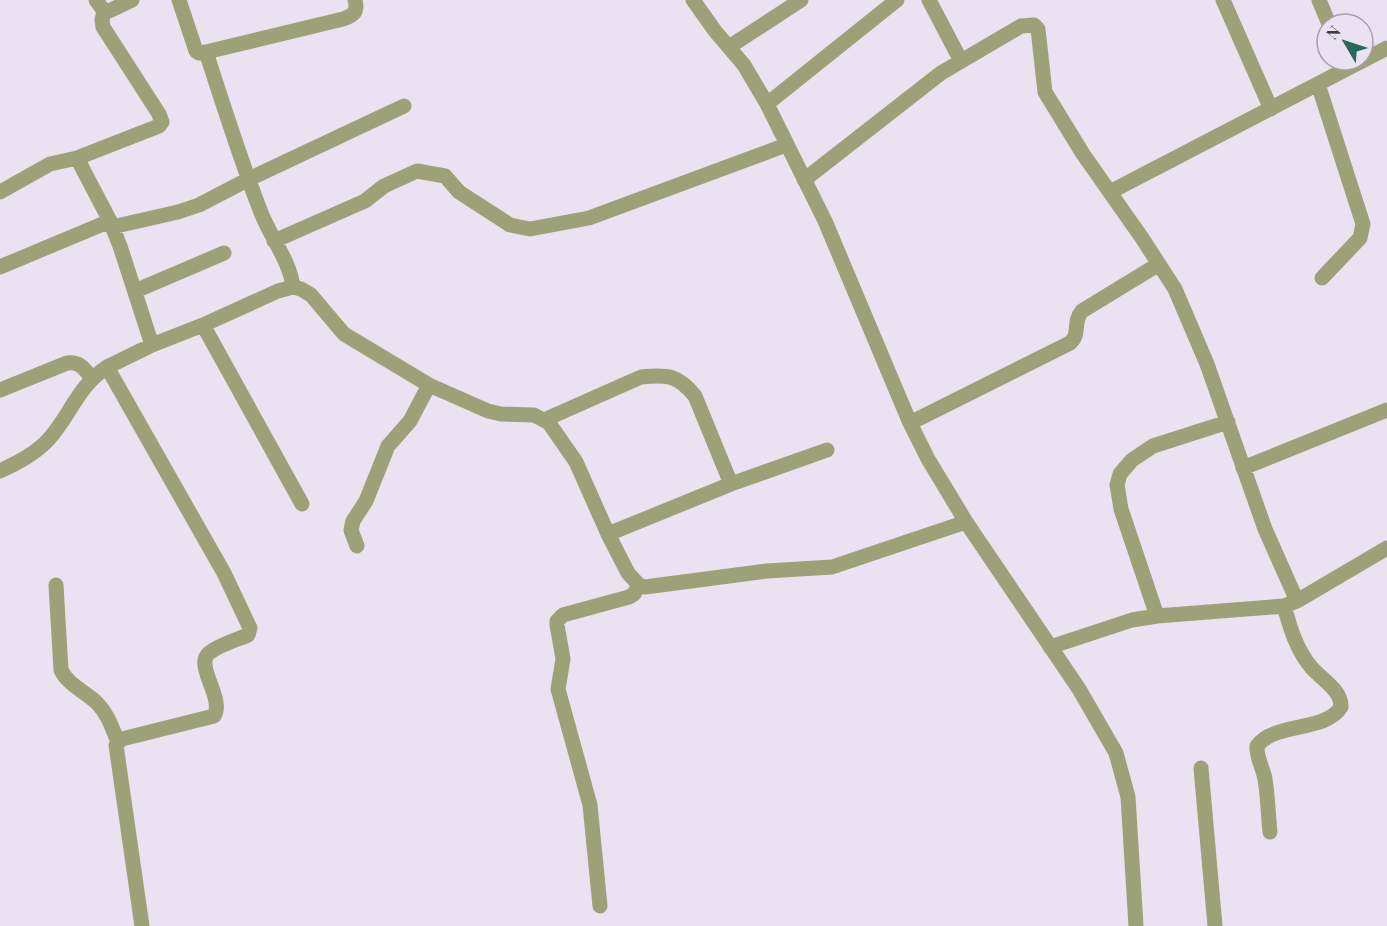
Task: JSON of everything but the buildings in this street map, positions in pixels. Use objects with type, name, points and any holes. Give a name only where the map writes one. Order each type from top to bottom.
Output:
[{"type":"street","points":[[0,192],[50,164],[77,158],[159,126],[162,122],[103,27],[100,5],[132,0]]},
{"type":"street","points":[[179,0],[196,51],[199,53],[344,19],[356,12],[355,0]]},
{"type":"street","points":[[693,0],[744,65],[767,104],[825,221],[910,423],[928,459],[966,522],[1079,689],[1116,753],[1128,797],[1136,926]]},
{"type":"street","points":[[729,47],[801,0]]},
{"type":"street","points":[[767,104],[897,0]]},
{"type":"street","points":[[929,0],[961,61]]},
{"type":"street","points":[[1223,0],[1271,109]]},
{"type":"street","points":[[804,180],[941,73],[1021,26],[1034,25],[1038,29],[1045,92],[1083,154],[1175,289],[1228,422],[1291,604],[1291,630],[1302,655],[1338,695],[1341,707],[1333,717],[1272,735],[1262,740],[1257,746],[1257,754],[1267,789],[1270,832]]},
{"type":"street","points":[[206,52],[249,179],[274,241],[292,276],[293,287]]},
{"type":"street","points":[[1110,192],[1318,84],[1334,72]]},
{"type":"street","points":[[1318,84],[1363,224],[1360,238],[1322,278]]},
{"type":"street","points":[[0,267],[111,224],[178,212],[199,205],[404,106]]},
{"type":"street","points":[[274,241],[365,201],[384,186],[417,171],[445,176],[459,192],[510,225],[530,229],[589,218],[786,145]]},
{"type":"street","points":[[77,158],[111,224],[152,345]]},
{"type":"street","points":[[135,291],[224,253]]},
{"type":"street","points":[[910,423],[1070,343],[1076,335],[1076,319],[1082,311],[1159,264]]},
{"type":"street","points":[[0,471],[28,456],[47,441],[80,391],[107,367],[260,298],[293,287],[311,295],[344,334],[429,385],[488,411],[501,414],[534,415],[544,420],[557,434],[576,462],[608,534],[628,573],[639,585],[653,588],[767,571],[832,567],[966,522]]},
{"type":"street","points":[[203,325],[302,504]]},
{"type":"street","points":[[0,390],[73,362],[81,365],[92,378]]},
{"type":"street","points":[[107,367],[224,573],[250,632],[206,655],[205,666],[218,707],[214,716],[118,742]]},
{"type":"street","points":[[544,420],[642,377],[659,375],[673,377],[685,384],[695,396],[731,484]]},
{"type":"street","points":[[357,546],[351,530],[353,521],[366,501],[388,446],[410,421],[429,385]]},
{"type":"street","points":[[1243,468],[1387,410]]},
{"type":"street","points":[[1157,616],[1121,509],[1117,485],[1120,474],[1131,460],[1153,447],[1228,422]]},
{"type":"street","points":[[608,534],[731,484],[827,450]]},
{"type":"street","points":[[1050,647],[1132,620],[1291,604],[1387,548]]},
{"type":"street","points":[[56,585],[61,670],[69,681],[103,709],[118,742],[116,748],[142,926]]},
{"type":"street","points":[[600,906],[590,806],[558,689],[563,659],[556,625],[559,617],[563,615],[629,597],[634,594],[639,585]]},
{"type":"street","points":[[1201,768],[1215,926]]}]
